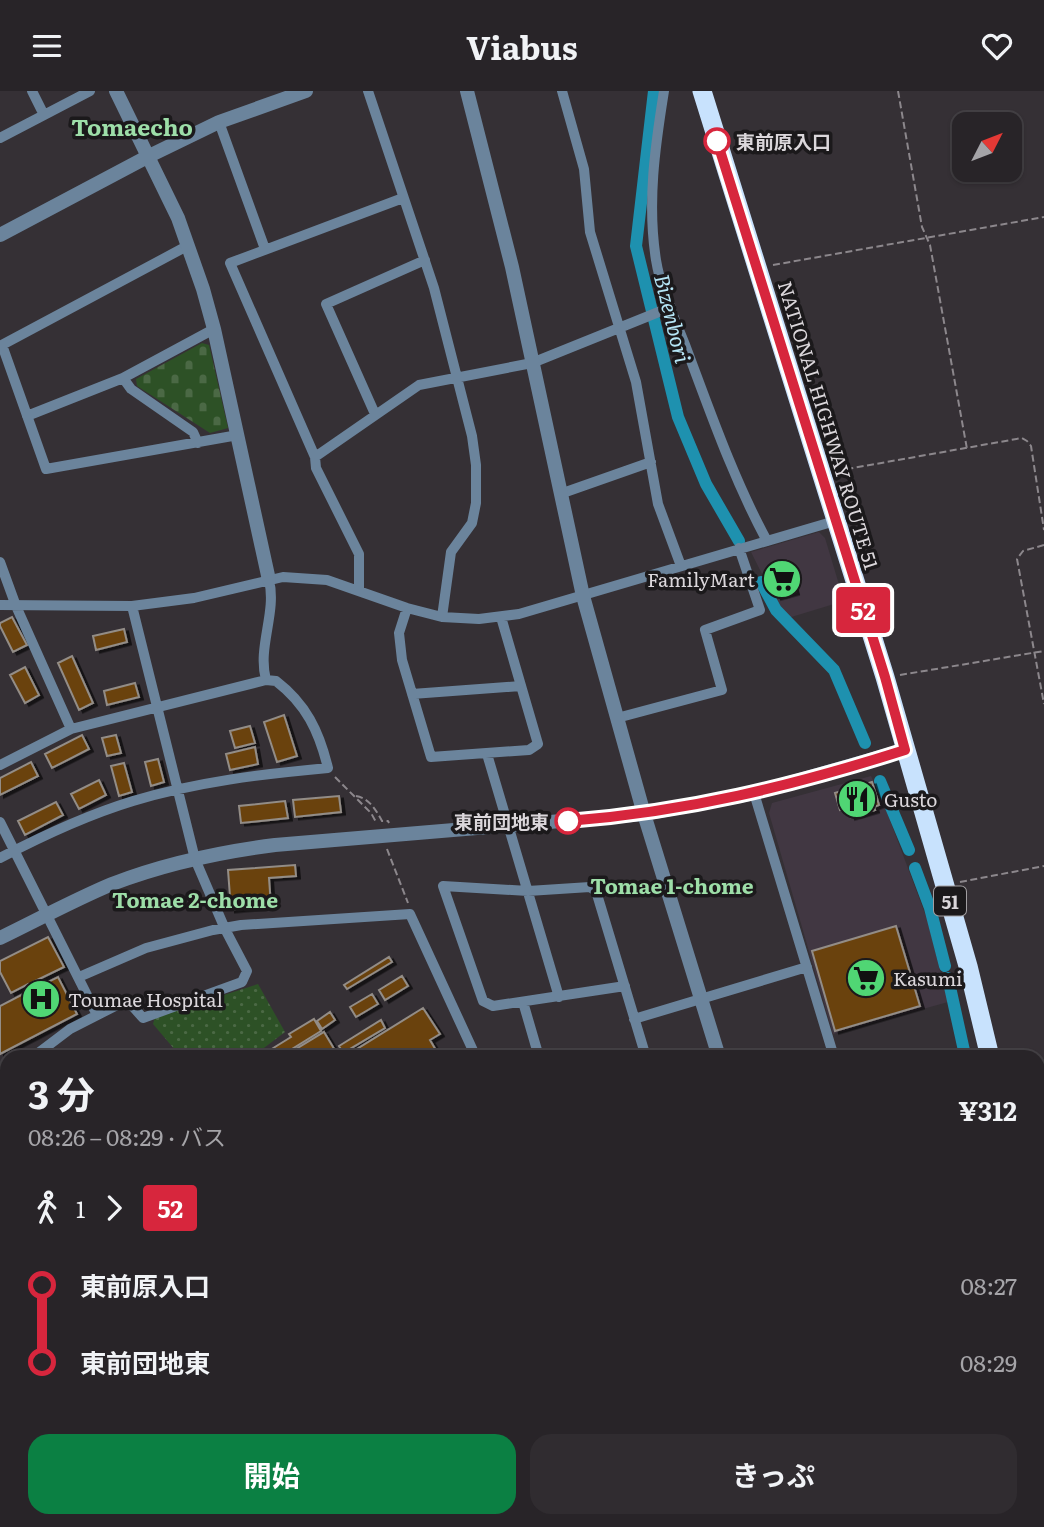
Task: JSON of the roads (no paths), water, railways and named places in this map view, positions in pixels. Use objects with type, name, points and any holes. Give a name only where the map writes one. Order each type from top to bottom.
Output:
[{"type":"highway","name":"NATIONAL HIGHWAY ROUTE 51","points":[[702,91],[885,677],[968,966],[988,1050]]},
{"type":"street","points":[[32,91],[44,115]]},
{"type":"street","points":[[0,138],[90,91]]},
{"type":"street","points":[[116,91],[149,156],[188,245],[215,329],[272,593],[262,665],[266,680]]},
{"type":"street","points":[[0,235],[219,122],[306,91]]},
{"type":"street","points":[[368,91],[425,260],[472,436],[476,465],[476,503],[471,523],[451,552],[442,617]]},
{"type":"street","points":[[467,91],[506,241],[583,596],[645,814],[717,1050]]},
{"type":"street","points":[[562,91],[584,169],[590,232],[636,382],[658,504],[681,566]]},
{"type":"street","points":[[664,91],[651,184],[656,260],[663,289],[748,506],[767,541]]},
{"type":"street","points":[[219,122],[265,249]]},
{"type":"street","points":[[359,590],[359,554],[316,468],[315,457],[230,263],[403,198]]},
{"type":"street","points":[[188,245],[1,346],[46,469],[237,435]]},
{"type":"street","points":[[375,414],[326,304],[425,260]]},
{"type":"street","points":[[315,457],[419,385],[532,363],[671,307]]},
{"type":"street","points":[[27,417],[123,378],[215,329]]},
{"type":"street","points":[[123,378],[131,389],[193,432],[198,443]]},
{"type":"street","points":[[560,494],[651,462]]},
{"type":"street","points":[[0,605],[132,606],[194,599],[283,577],[327,580],[407,608],[442,617],[501,617],[583,596],[835,521]]},
{"type":"street","points":[[617,717],[722,690],[705,630],[760,610],[739,548]]},
{"type":"street","points":[[0,562],[16,606],[71,729]]},
{"type":"street","points":[[42,1050],[70,1029],[128,1000],[143,1018],[242,982],[247,971],[225,929],[195,859],[132,606]]},
{"type":"street","points":[[407,608],[399,633],[402,660],[431,757],[530,750],[538,744],[501,617]]},
{"type":"street","points":[[0,765],[71,729],[266,680],[276,681],[305,708],[321,740],[328,768],[226,779],[132,801],[87,818],[0,858]]},
{"type":"street","points":[[412,694],[522,686]]},
{"type":"street","points":[[0,938],[115,883],[195,859],[275,845],[645,814],[754,793],[905,750]]},
{"type":"street","points":[[487,754],[559,997]]},
{"type":"street","points":[[754,793],[832,1050]]},
{"type":"street","points":[[0,822],[97,1015]]},
{"type":"street","points":[[625,986],[493,1006],[483,1001],[443,886],[528,891],[590,887],[596,891],[625,986],[634,1019],[644,1050]]},
{"type":"street","points":[[79,977],[146,948],[241,925],[410,914],[473,1050]]},
{"type":"street","points":[[634,1019],[807,967]]},
{"type":"street","points":[[523,1002],[537,1050]]},
{"type":"waterway","name":"Bizenbori","points":[[654,91],[636,246],[678,417],[706,484],[739,541]]},
{"type":"waterway","name":"Bizenbori","points":[[761,582],[776,610],[834,670],[865,743]]},
{"type":"waterway","name":"Bizenbori","points":[[880,781],[909,850]]},
{"type":"waterway","name":"Bizenbori","points":[[915,868],[930,908],[945,966]]},
{"type":"waterway","name":"Bizenbori","points":[[948,978],[964,1050]]},
{"type":"place","name":"東前原入口","points":[[717,141]]},
{"type":"place","name":"FamilyMart","points":[[782,579]]},
{"type":"place","name":"Gusto","points":[[857,799]]},
{"type":"place","name":"東前団地東","points":[[568,821]]},
{"type":"place","name":"Kasumi","points":[[866,978]]},
{"type":"place","name":"Toumae Hospital","points":[[41,999]]},
{"type":"district","name":"Tomaecho","points":[[132,126]]},
{"type":"district","name":"Tomae 1-chome","points":[[672,884]]},
{"type":"district","name":"Tomae 2-chome","points":[[195,898]]}]
